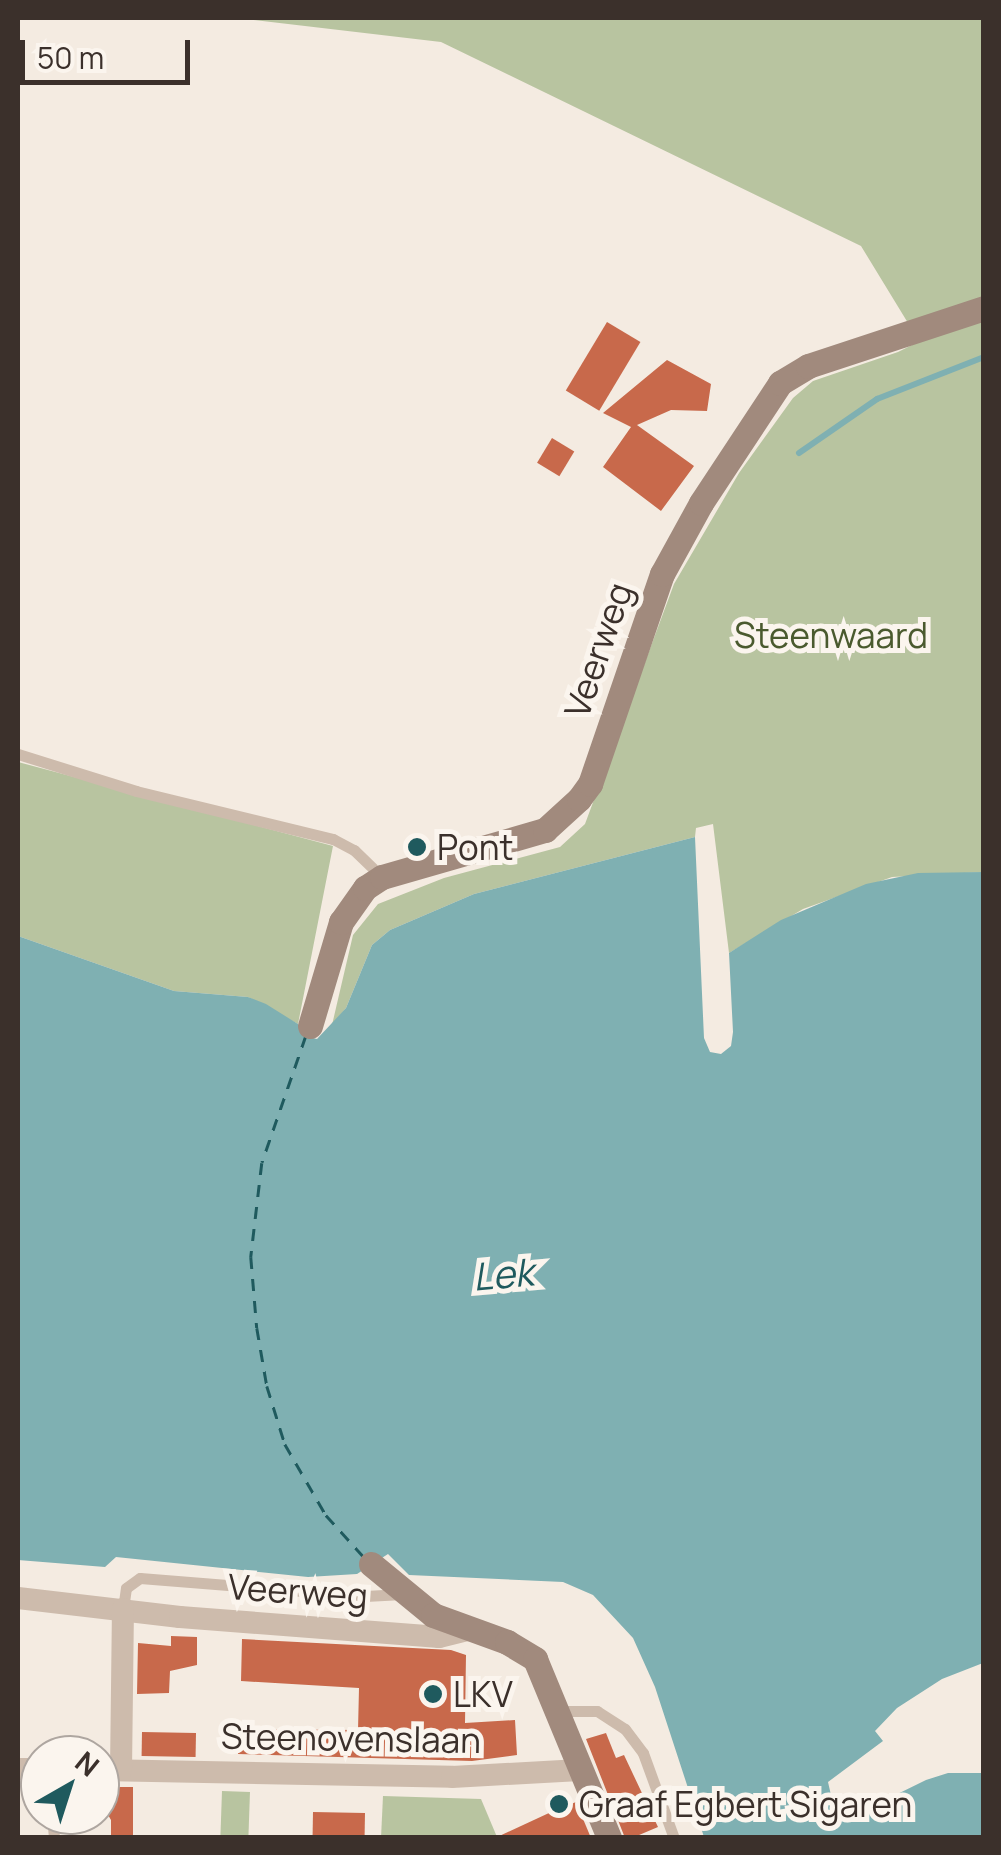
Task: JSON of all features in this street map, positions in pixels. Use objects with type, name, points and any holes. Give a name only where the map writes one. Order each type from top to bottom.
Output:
[{"type":"street","name":"Veerweg","points":[[310,1026],[341,922],[365,888],[382,877],[546,830],[590,784],[662,574],[701,503],[780,382],[808,366],[984,308]]},
{"type":"street","name":"Veerweg","points":[[371,1564],[433,1615],[507,1642],[535,1660],[609,1838]]},
{"type":"street","points":[[18,1598],[123,1608]]},
{"type":"street","name":"Veerweg","points":[[123,1608],[180,1617],[439,1636],[468,1630]]},
{"type":"street","name":"Steenovenslaan","points":[[113,1735],[123,1608]]},
{"type":"street","name":"Steenovenslaan","points":[[120,1770],[452,1777],[580,1770]]},
{"type":"lane","points":[[18,754],[117,786],[334,840],[354,850],[382,877]]},
{"type":"lane","points":[[123,1608],[126,1588],[140,1578],[365,1596],[403,1594]]},
{"type":"lane","points":[[554,1710],[597,1711],[625,1729],[642,1752],[674,1838]]},
{"type":"green space","name":"Steenwaard","points":[[236,18],[983,18],[983,872],[892,877],[803,909],[729,953],[713,824],[696,828],[695,837],[474,894],[390,930],[372,945],[346,1008],[332,1025],[353,935],[378,904],[444,878],[560,847],[585,824],[674,584],[739,473],[793,398],[813,381],[898,352],[928,337],[908,323],[861,246],[441,42]]},
{"type":"green space","points":[[18,762],[333,846],[298,1024],[248,997],[174,991],[18,936]]},
{"type":"green space","points":[[222,1791],[250,1792],[248,1838],[220,1837]]},
{"type":"green space","points":[[383,1796],[481,1799],[497,1837],[381,1838]]},
{"type":"water","name":"Lek","points":[[695,837],[704,1038],[710,1052],[721,1054],[731,1046],[733,1032],[729,953],[781,920],[866,884],[918,873],[983,872],[983,1663],[942,1679],[897,1708],[875,1731],[883,1741],[828,1782],[833,1804],[847,1813],[873,1806],[948,1773],[981,1773],[983,1837],[704,1837],[655,1687],[633,1638],[593,1595],[563,1582],[409,1575],[388,1554],[357,1574],[308,1577],[116,1557],[105,1567],[18,1560],[18,936],[174,991],[248,997],[298,1024],[305,1036],[317,1039],[346,1008],[372,945],[390,930],[474,894]]},
{"type":"building","points":[[607,322],[640,342],[599,411],[566,391]]},
{"type":"building","points":[[667,360],[711,384],[707,411],[671,410],[637,425],[694,466],[661,511],[603,467],[631,427],[603,413]]},
{"type":"building","points":[[552,438],[574,451],[559,476],[537,463]]},
{"type":"building","points":[[171,1636],[197,1637],[197,1665],[170,1671],[169,1693],[137,1694],[138,1643],[171,1646]]},
{"type":"building","points":[[242,1639],[451,1650],[466,1655],[465,1723],[515,1720],[517,1755],[472,1761],[238,1754],[239,1729],[358,1730],[359,1688],[241,1681]]},
{"type":"building","points":[[142,1732],[196,1733],[196,1757],[142,1756]]},
{"type":"building","points":[[606,1733],[616,1758],[624,1755],[658,1827],[632,1838],[625,1838],[586,1739]]},
{"type":"building","points":[[120,1787],[133,1787],[133,1838],[111,1838],[120,1835]]},
{"type":"building","points":[[576,1802],[591,1838],[495,1838],[549,1813]]},
{"type":"building","points":[[313,1812],[365,1813],[365,1838],[313,1838]]},
{"type":"waterway","points":[[799,453],[877,399],[984,357]]},
{"type":"ferry route","points":[[306,1036],[262,1163],[251,1257],[257,1328],[267,1386],[285,1444],[326,1515],[363,1556]]},
{"type":"place","name":"Pont","points":[[417,847]]},
{"type":"place","name":"LKV","points":[[433,1694]]},
{"type":"place","name":"Graaf Egbert Sigaren","points":[[559,1804]]}]
